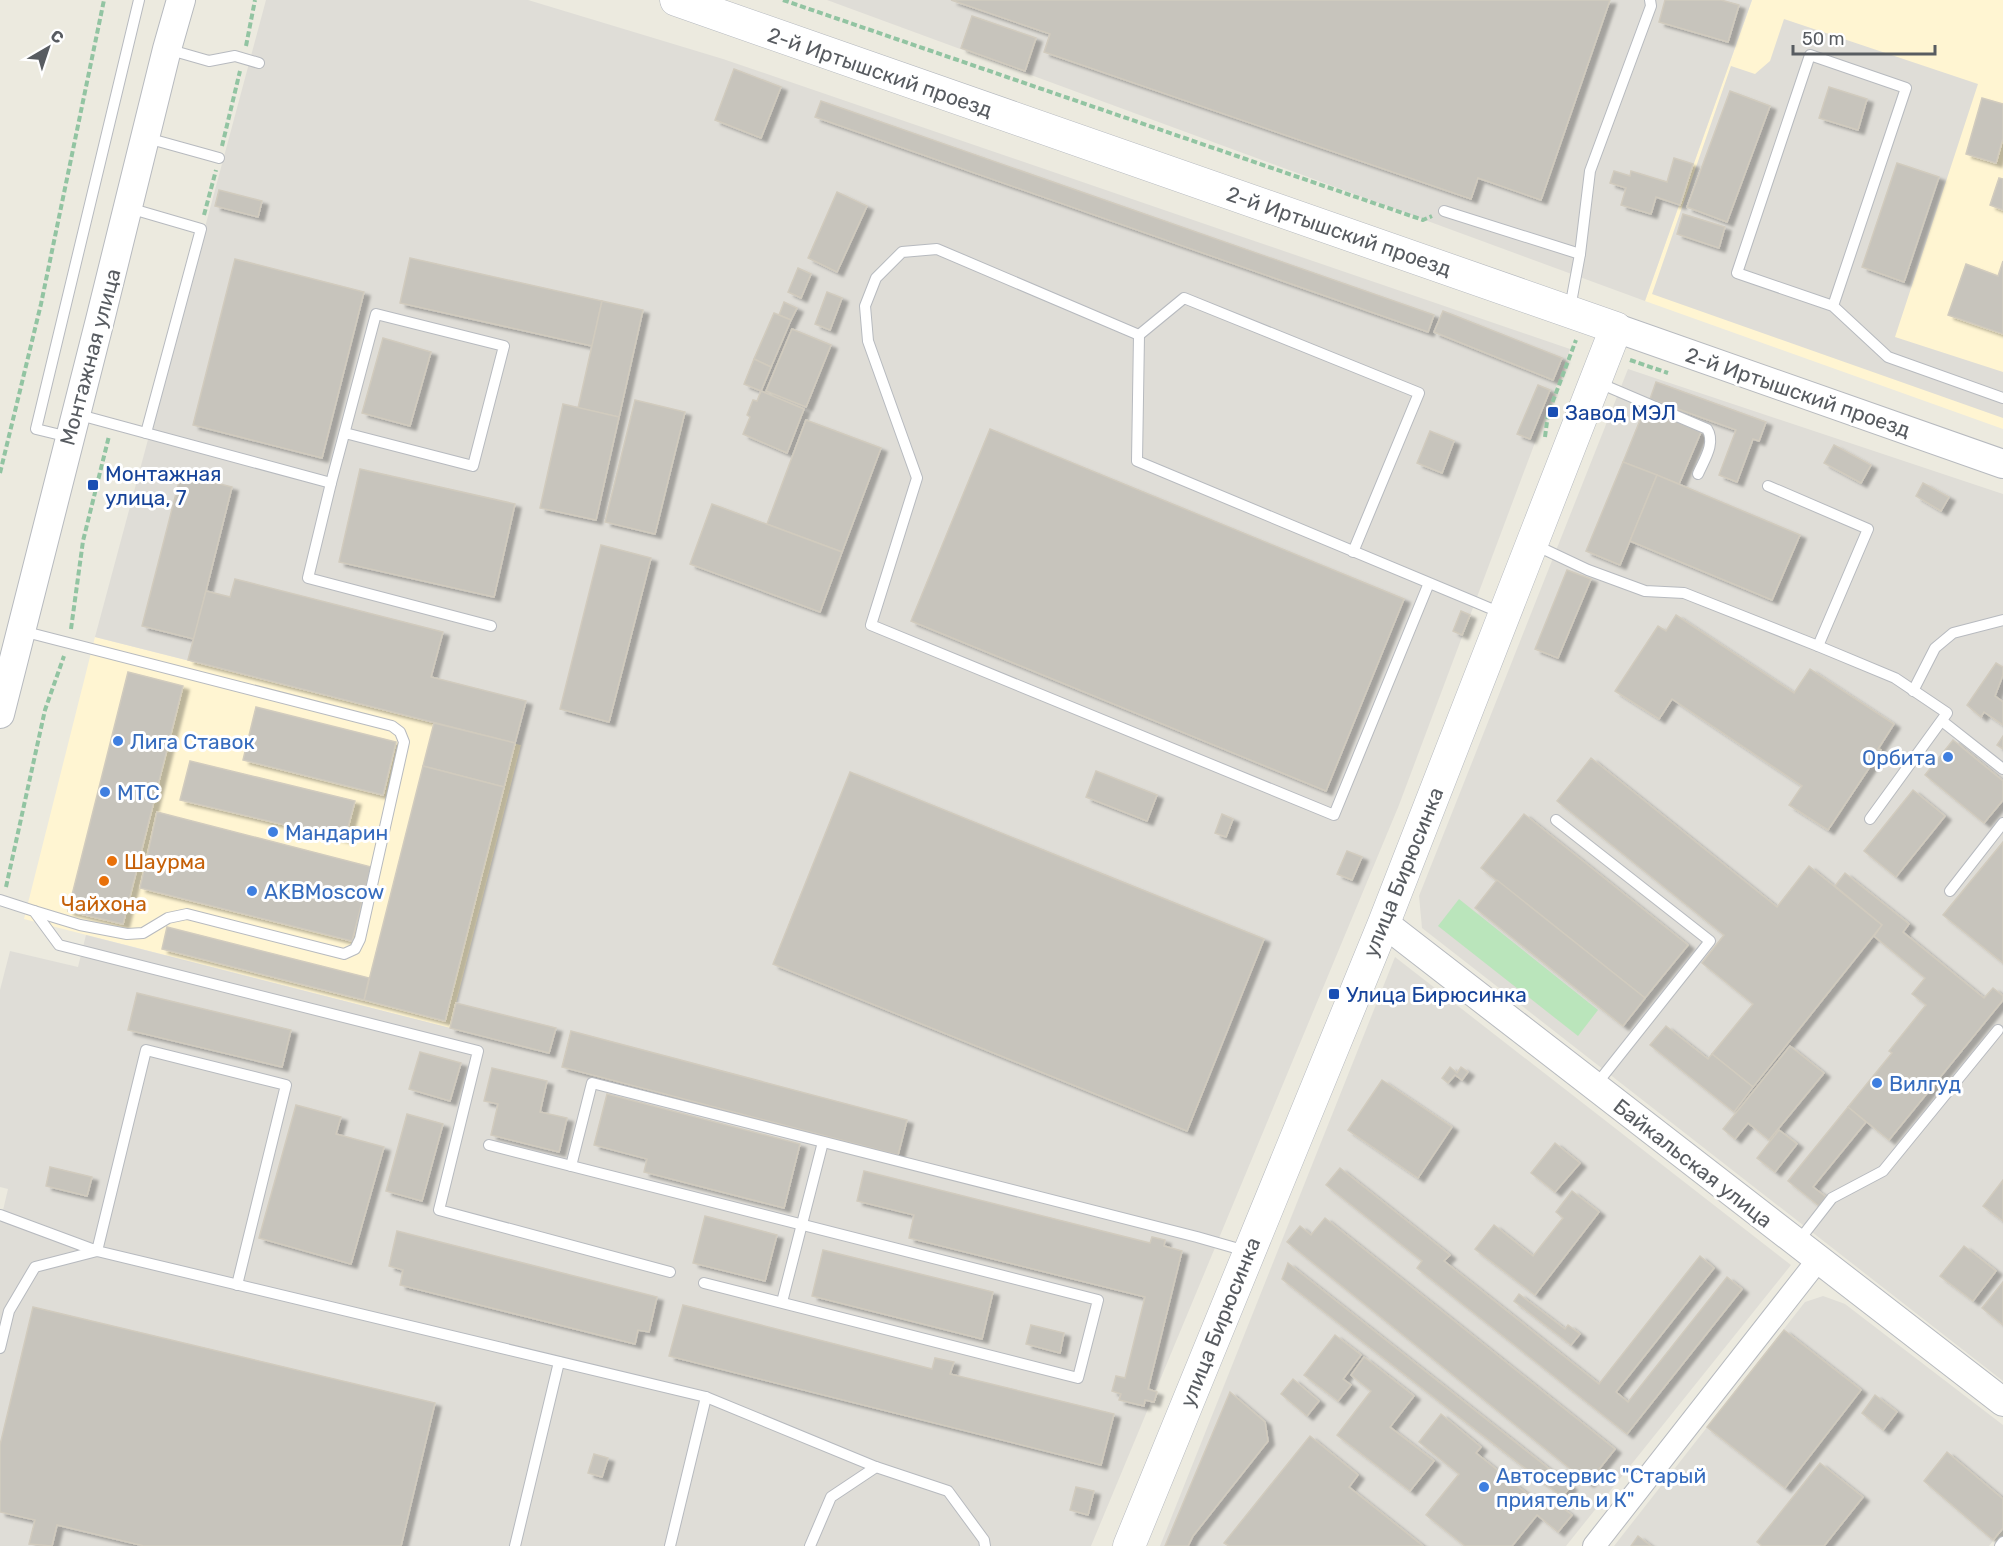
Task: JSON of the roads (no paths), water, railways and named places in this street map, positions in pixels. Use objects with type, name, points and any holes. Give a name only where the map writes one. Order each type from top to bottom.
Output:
[{"type":"main road","name":"2-й Иртышский проезд","points":[[676,0],[1616,328]]},
{"type":"main road","name":"улица Бирюсинка","points":[[1129,1546],[1384,923],[1616,328]]},
{"type":"street","name":"Монтажная улица","points":[[0,714],[181,0]]},
{"type":"street","name":"2-й Иртышский проезд","points":[[1616,328],[2003,464]]},
{"type":"street","name":"Байкальская улица","points":[[1384,923],[2003,1402]]},
{"type":"street","points":[[1594,1546],[1808,1251]]},
{"type":"lane","points":[[139,0],[36,429],[112,424],[331,483]]},
{"type":"lane","points":[[1569,311],[1581,254],[1590,171],[1651,6],[1650,0]]},
{"type":"lane","points":[[167,49],[209,61],[235,56],[259,63]]},
{"type":"lane","points":[[1833,306],[1906,88],[1810,55],[1737,273],[1833,306],[1888,357],[2003,398]]},
{"type":"lane","points":[[146,138],[219,158]]},
{"type":"lane","points":[[128,208],[201,229],[146,433]]},
{"type":"lane","points":[[1444,211],[1581,254]]},
{"type":"lane","points":[[1139,334],[937,249],[902,252],[876,278],[865,306],[868,341],[917,478],[871,625],[1334,815],[1429,583]]},
{"type":"lane","points":[[1139,334],[1184,298],[1419,393],[1353,552]]},
{"type":"lane","points":[[345,433],[473,466],[504,346],[376,314],[331,483],[308,578],[491,626]]},
{"type":"lane","points":[[1139,334],[1137,461],[1504,615]]},
{"type":"lane","points":[[1596,381],[1707,429],[1711,436],[1711,444],[1698,474]]},
{"type":"lane","points":[[1768,486],[1868,529],[1818,646]]},
{"type":"lane","points":[[1532,544],[1588,570],[1645,591],[1684,593],[1818,646],[1895,678],[1947,713],[1870,819]]},
{"type":"lane","points":[[1913,691],[1935,648],[1953,633],[2003,620]]},
{"type":"lane","points":[[1,901],[80,925],[127,934],[143,933],[168,918],[187,914],[344,954],[355,949],[360,939],[404,742],[400,732],[392,726],[22,631]]},
{"type":"lane","points":[[1942,721],[2003,769]]},
{"type":"lane","points":[[1556,820],[1710,941],[1594,1086]]},
{"type":"lane","points":[[1950,891],[2003,823]]},
{"type":"lane","points":[[34,911],[59,945],[478,1051],[439,1210],[670,1272]]},
{"type":"lane","points":[[1808,1251],[1832,1198],[1883,1171],[1998,1030]]},
{"type":"lane","points":[[97,1251],[146,1050],[286,1085],[237,1285]]},
{"type":"lane","points":[[572,1166],[592,1083],[1249,1252]]},
{"type":"lane","points":[[782,1302],[823,1142]]},
{"type":"lane","points":[[489,1145],[1098,1300],[1078,1378],[704,1282]]},
{"type":"lane","points":[[0,1215],[97,1251],[706,1397],[876,1467],[948,1491],[984,1540],[985,1546]]},
{"type":"lane","points":[[0,1348],[9,1311],[35,1267],[97,1251]]},
{"type":"lane","points":[[515,1546],[559,1362]]},
{"type":"lane","points":[[670,1546],[706,1397]]},
{"type":"lane","points":[[810,1546],[831,1497],[876,1467]]},
{"type":"lane","points":[[2000,1546],[2003,1542]]},
{"type":"place","name":"Завод МЭЛ","points":[[1553,412]]},
{"type":"place","name":"Монтажная улица, 7","points":[[93,485]]},
{"type":"place","name":"Лига Ставок","points":[[118,741]]},
{"type":"place","name":"Орбита","points":[[1948,757]]},
{"type":"place","name":"МТС","points":[[105,792]]},
{"type":"place","name":"Мандарин","points":[[273,832]]},
{"type":"place","name":"Шаурма","points":[[112,861]]},
{"type":"place","name":"Чайхона","points":[[104,881]]},
{"type":"place","name":"AKBMoscow","points":[[252,891]]},
{"type":"place","name":"Улица Бирюсинка","points":[[1334,994]]},
{"type":"place","name":"Вилгуд","points":[[1877,1083]]},
{"type":"place","name":"Автосервис \"Старый приятель и К\"","points":[[1484,1487]]}]
